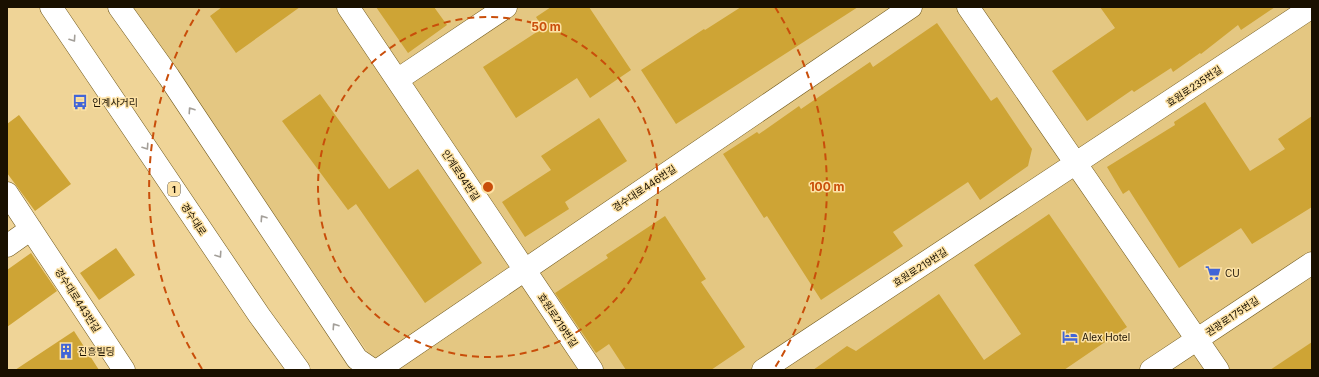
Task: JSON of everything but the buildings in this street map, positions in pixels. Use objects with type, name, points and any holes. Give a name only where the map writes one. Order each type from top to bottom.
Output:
[{"type":"street","name":"경수대로","points":[[51,7],[255,308],[299,370]]},
{"type":"street","points":[[119,7],[169,77],[363,366]]},
{"type":"street","name":"인계로94번길","points":[[348,7],[525,270]]},
{"type":"street","points":[[397,80],[506,7]]},
{"type":"street","name":"경수대로446번길","points":[[378,370],[911,7]]},
{"type":"street","points":[[968,7],[1218,370]]},
{"type":"street","name":"효원로235번길","points":[[1076,164],[1312,7]]},
{"type":"street","name":"효원로219번길","points":[[764,370],[1076,164]]},
{"type":"street","name":"경수대로443번길","points":[[7,193],[124,370]]},
{"type":"street","points":[[7,246],[32,229]]},
{"type":"street","name":"권광로175번길","points":[[1151,370],[1312,263]]},
{"type":"street","name":"효원로219번길","points":[[525,270],[592,370]]},
{"type":"shaded area","points":[[132,7],[1312,7],[1312,370],[380,370]]},
{"type":"place","name":"인계사거리","points":[[80,102]]},
{"type":"place","name":"CU","points":[[1213,273]]},
{"type":"place","name":"Alex Hotel","points":[[1070,337]]},
{"type":"place","name":"진흥빌딩","points":[[66,351]]}]
